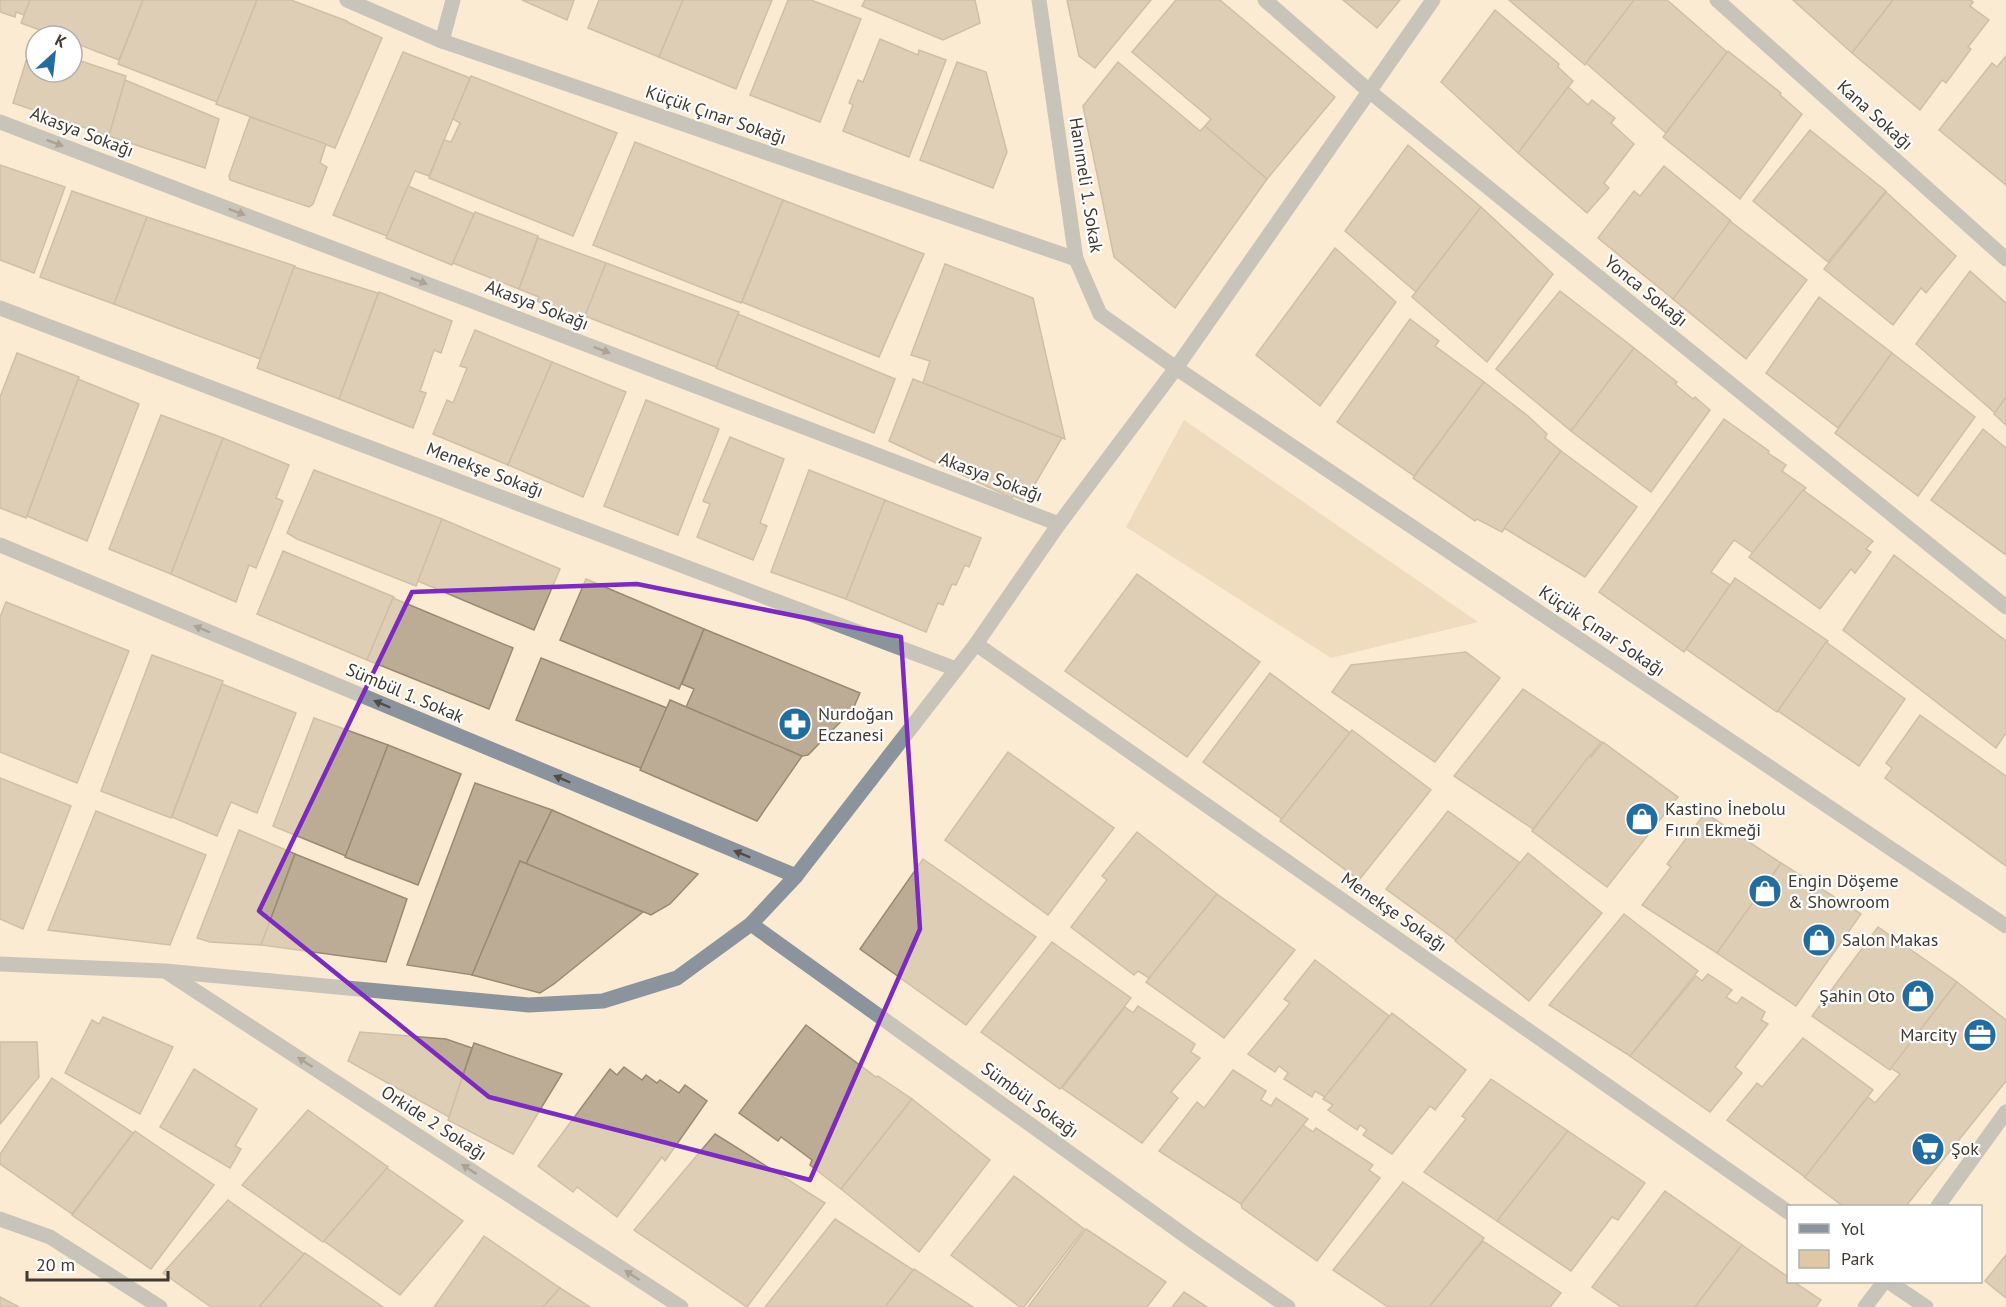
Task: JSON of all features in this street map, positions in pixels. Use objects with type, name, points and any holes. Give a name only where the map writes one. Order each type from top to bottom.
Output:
[{"type":"street","name":"Küçük Çınar Sokağı","points":[[347,0],[442,41],[1076,259]]},
{"type":"street","points":[[442,41],[453,0]]},
{"type":"street","name":"Hanımeli 1. Sokak","points":[[1039,0],[1076,259],[1100,314],[1176,368]]},
{"type":"street","name":"Yonca Sokağı","points":[[1265,0],[1369,92],[2006,607]]},
{"type":"street","points":[[0,964],[165,971],[529,1005],[603,1001],[677,978],[751,924],[796,876],[976,644],[1059,524],[1176,368],[1433,0]]},
{"type":"street","name":"Kana Sokağı","points":[[1717,0],[2006,260]]},
{"type":"street","name":"Akasya Sokağı","points":[[0,122],[1059,524]]},
{"type":"street","name":"Menekşe Sokağı","points":[[0,308],[956,669]]},
{"type":"street","name":"Küçük Çınar Sokağı","points":[[1176,368],[2006,926]]},
{"type":"street","name":"Sümbül 1. Sokak","points":[[0,545],[796,876]]},
{"type":"street","name":"Menekşe Sokağı","points":[[976,644],[1787,1211]]},
{"type":"street","name":"Sümbül Sokağı","points":[[751,924],[1288,1307]]},
{"type":"street","name":"Orkide 2 Sokağı","points":[[165,971],[681,1307]]},
{"type":"street","points":[[1939,1205],[2006,1112]]},
{"type":"street","points":[[0,1219],[50,1237],[160,1307]]},
{"type":"street","points":[[1865,1307],[1883,1283]]},
{"type":"street","points":[[1892,1283],[1926,1307]]},
{"type":"highlighted area","points":[[637,584],[901,637],[920,929],[810,1180],[489,1097],[259,911],[412,592]]},
{"type":"green space","points":[[1184,420],[1478,622],[1331,658],[1126,527]]},
{"type":"building","points":[[0,0],[31,0],[24,15],[16,12],[15,17],[0,12]]},
{"type":"building","points":[[30,0],[143,0],[119,60],[84,47],[84,24],[21,23]]},
{"type":"building","points":[[143,0],[257,0],[217,102],[118,64]]},
{"type":"building","points":[[257,0],[291,0],[347,21],[382,38],[335,148],[216,104]]},
{"type":"building","points":[[522,0],[574,0],[567,20]]},
{"type":"building","points":[[599,0],[683,0],[659,57],[588,28]]},
{"type":"building","points":[[683,0],[772,0],[736,89],[659,57]]},
{"type":"building","points":[[788,0],[811,0],[861,19],[820,122],[750,95]]},
{"type":"building","points":[[865,0],[975,0],[980,23],[943,40],[862,6]]},
{"type":"building","points":[[1067,0],[1151,0],[1095,68],[1079,56]]},
{"type":"building","points":[[1176,0],[1220,0],[1335,97],[1267,179],[1205,126],[1211,119],[1132,52]]},
{"type":"building","points":[[1343,0],[1400,0],[1377,28]]},
{"type":"building","points":[[1509,0],[1635,0],[1585,65]]},
{"type":"building","points":[[1634,0],[1667,0],[1727,52],[1666,133],[1586,63]]},
{"type":"building","points":[[1793,0],[1893,0],[1852,53]]},
{"type":"building","points":[[1893,0],[1971,0],[1973,2],[1970,6],[1989,20],[1968,47],[1971,49],[1946,83],[1942,80],[1920,110],[1852,53]]},
{"type":"building","points":[[1495,10],[1559,64],[1558,67],[1573,81],[1518,153],[1441,82]]},
{"type":"building","points":[[880,39],[918,55],[919,50],[946,60],[909,157],[843,131],[853,105],[849,103],[858,80],[863,82]]},
{"type":"building","points":[[1728,51],[1781,93],[1780,95],[1802,114],[1740,199],[1663,137]]},
{"type":"building","points":[[403,52],[470,78],[429,176],[415,171],[387,236],[333,215]]},
{"type":"building","points":[[2006,56],[2006,185],[1939,130],[1992,63],[1997,67]]},
{"type":"building","points":[[84,62],[126,76],[109,136],[13,103],[24,68],[24,84],[84,84]]},
{"type":"building","points":[[957,62],[986,72],[1007,152],[993,188],[920,160]]},
{"type":"building","points":[[1118,62],[1200,131],[1205,126],[1267,179],[1175,308],[1114,257],[1083,106]]},
{"type":"building","points":[[471,76],[617,133],[573,236],[429,178],[444,140],[451,142],[460,123],[453,119]]},
{"type":"building","points":[[125,80],[219,119],[205,168],[109,136]]},
{"type":"building","points":[[1568,87],[1588,105],[1592,100],[1615,118],[1611,123],[1634,144],[1604,183],[1609,188],[1587,213],[1518,153]]},
{"type":"building","points":[[250,117],[326,144],[320,163],[327,167],[313,204],[309,207],[230,180],[229,176]]},
{"type":"building","points":[[1810,130],[1886,191],[1828,262],[1753,201]]},
{"type":"building","points":[[635,142],[783,200],[741,303],[593,245]]},
{"type":"building","points":[[1408,145],[1481,207],[1416,292],[1345,231]]},
{"type":"building","points":[[0,165],[65,187],[34,273],[0,260]]},
{"type":"building","points":[[1664,166],[1731,221],[1673,299],[1598,238],[1634,191],[1640,196]]},
{"type":"building","points":[[408,186],[474,214],[452,265],[386,238]]},
{"type":"building","points":[[72,191],[147,217],[114,304],[40,277]]},
{"type":"building","points":[[1886,192],[1956,256],[1926,293],[1921,288],[1893,325],[1824,269]]},
{"type":"building","points":[[783,200],[924,254],[879,357],[742,302]]},
{"type":"building","points":[[1481,207],[1553,274],[1487,362],[1412,297]]},
{"type":"building","points":[[475,212],[538,236],[519,289],[453,263]]},
{"type":"building","points":[[147,217],[295,266],[260,359],[114,304]]},
{"type":"building","points":[[1730,221],[1807,280],[1746,359],[1673,299]]},
{"type":"building","points":[[538,238],[606,263],[584,320],[537,301],[539,297],[519,289]]},
{"type":"building","points":[[1335,248],[1396,302],[1320,406],[1256,355]]},
{"type":"building","points":[[606,263],[739,312],[716,367],[585,316]]},
{"type":"building","points":[[945,264],[1033,298],[1065,439],[923,383],[930,361],[911,355]]},
{"type":"building","points":[[294,267],[378,293],[339,399],[257,368]]},
{"type":"building","points":[[1970,271],[2006,303],[2006,397],[1995,413],[1916,344]]},
{"type":"building","points":[[1560,291],[1634,348],[1571,431],[1496,369]]},
{"type":"building","points":[[379,292],[452,321],[441,353],[434,350],[420,391],[426,393],[413,428],[339,399]]},
{"type":"building","points":[[1819,297],[1892,353],[1838,428],[1766,373]]},
{"type":"building","points":[[738,314],[895,379],[874,433],[716,368]]},
{"type":"building","points":[[1410,319],[1439,341],[1435,346],[1484,382],[1414,476],[1337,422]]},
{"type":"building","points":[[475,330],[552,362],[508,465],[433,434],[447,400],[453,403],[467,368],[460,366]]},
{"type":"building","points":[[1634,348],[1677,382],[1675,384],[1693,399],[1695,397],[1710,410],[1651,492],[1571,431]]},
{"type":"building","points":[[17,353],[79,377],[26,518],[0,508],[0,397]]},
{"type":"building","points":[[1892,353],[1975,417],[1918,496],[1835,433]]},
{"type":"building","points":[[552,362],[626,392],[583,497],[508,465]]},
{"type":"building","points":[[78,379],[139,404],[87,541],[27,516]]},
{"type":"building","points":[[913,379],[1062,438],[1025,501],[1013,496],[1012,498],[889,441]]},
{"type":"building","points":[[1484,382],[1528,416],[1547,434],[1545,438],[1561,451],[1502,532],[1477,519],[1475,521],[1413,478]]},
{"type":"building","points":[[2006,397],[2006,425],[1994,414]]},
{"type":"building","points":[[646,400],[719,429],[678,535],[604,506]]},
{"type":"building","points":[[161,415],[223,438],[171,574],[109,549]]},
{"type":"building","points":[[1724,419],[1786,465],[1782,471],[1806,488],[1753,553],[1734,540],[1711,572],[1730,585],[1684,652],[1599,592]]},
{"type":"building","points":[[1983,429],[2006,448],[2006,555],[1931,500]]},
{"type":"building","points":[[730,437],[784,459],[760,523],[767,526],[753,560],[697,537],[710,504],[703,501]]},
{"type":"building","points":[[223,438],[289,465],[276,498],[283,501],[256,568],[249,565],[236,602],[171,574]]},
{"type":"building","points":[[1561,451],[1637,507],[1585,577],[1504,528]]},
{"type":"building","points":[[314,470],[442,519],[416,586],[287,533]]},
{"type":"building","points":[[809,470],[885,500],[846,599],[771,572]]},
{"type":"building","points":[[1803,490],[1873,541],[1866,549],[1871,552],[1855,573],[1851,569],[1820,609],[1749,557]]},
{"type":"building","points":[[885,500],[981,538],[969,567],[965,565],[956,585],[952,584],[943,605],[938,603],[926,632],[846,599]]},
{"type":"building","points":[[442,519],[560,569],[534,630],[418,581]]},
{"type":"building","points":[[283,551],[394,597],[367,660],[257,614]]},
{"type":"building","points":[[1894,555],[2006,641],[2006,733],[1996,748],[1843,630]]},
{"type":"building","points":[[1137,574],[1260,662],[1187,757],[1065,671]]},
{"type":"building","points":[[1735,578],[1828,641],[1777,712],[1686,649]]},
{"type":"building","points":[[586,579],[704,629],[679,689],[560,640]]},
{"type":"building","points":[[393,598],[513,648],[489,709],[367,660]]},
{"type":"building","points":[[6,602],[129,651],[77,783],[0,752],[0,617]]},
{"type":"building","points":[[704,629],[860,693],[853,709],[808,755],[802,756],[686,707],[694,689],[682,684]]},
{"type":"building","points":[[1826,642],[1905,699],[1859,766],[1778,711]]},
{"type":"building","points":[[1466,652],[1500,678],[1435,762],[1332,692],[1351,665]]},
{"type":"building","points":[[152,655],[223,681],[171,818],[101,791]]},
{"type":"building","points":[[541,658],[667,708],[641,768],[516,720]]},
{"type":"building","points":[[1270,673],[1350,733],[1282,819],[1203,762]]},
{"type":"building","points":[[222,684],[296,713],[257,813],[231,802],[217,836],[172,817]]},
{"type":"building","points":[[1523,689],[1601,742],[1533,829],[1454,776]]},
{"type":"building","points":[[670,700],[802,756],[757,821],[640,770]]},
{"type":"building","points":[[1920,715],[2006,776],[2006,866],[1885,778],[1892,768],[1886,763]]},
{"type":"building","points":[[314,718],[388,745],[346,856],[273,826]]},
{"type":"building","points":[[1352,730],[1431,790],[1359,880],[1280,821]]},
{"type":"building","points":[[1603,742],[1678,797],[1607,887],[1532,831],[1590,755],[1591,757]]},
{"type":"building","points":[[388,745],[461,774],[418,885],[345,857]]},
{"type":"building","points":[[1008,752],[1114,828],[1048,915],[945,840]]},
{"type":"building","points":[[0,778],[71,806],[23,929],[0,919]]},
{"type":"building","points":[[475,783],[552,810],[526,864],[520,861],[473,975],[407,965]]},
{"type":"building","points":[[552,810],[698,874],[670,904],[651,915],[526,864]]},
{"type":"building","points":[[96,811],[206,855],[170,945],[48,930]]},
{"type":"building","points":[[1448,811],[1520,863],[1456,940],[1386,889]]},
{"type":"building","points":[[1705,813],[1781,863],[1717,953],[1642,905],[1671,867],[1667,864]]},
{"type":"building","points":[[239,830],[295,854],[261,945],[210,942],[197,938]]},
{"type":"building","points":[[1137,832],[1217,894],[1149,978],[1138,971],[1134,975],[1071,927],[1107,880],[1102,876]]},
{"type":"building","points":[[1528,853],[1602,913],[1529,1001],[1455,941]]},
{"type":"building","points":[[295,854],[407,899],[386,962],[261,945]]},
{"type":"building","points":[[923,859],[1036,937],[966,1025],[860,949]]},
{"type":"building","points":[[520,861],[643,912],[540,993],[472,975]]},
{"type":"building","points":[[1781,863],[1861,914],[1796,1006],[1717,953]]},
{"type":"building","points":[[1217,894],[1295,950],[1224,1038],[1146,982]]},
{"type":"building","points":[[1624,914],[1698,971],[1630,1056],[1549,1005]]},
{"type":"building","points":[[1878,927],[1957,982],[1890,1070],[1812,1016]]},
{"type":"building","points":[[1052,942],[1131,998],[1060,1089],[981,1032]]},
{"type":"building","points":[[1315,960],[1389,1016],[1325,1097],[1315,1091],[1312,1097],[1284,1079],[1288,1073],[1279,1066],[1275,1072],[1248,1054],[1290,1003],[1284,999]]},
{"type":"building","points":[[1708,974],[1732,990],[1726,997],[1737,1004],[1742,997],[1765,1012],[1761,1020],[1768,1024],[1735,1067],[1742,1073],[1710,1112],[1630,1056],[1696,976],[1702,981]]},
{"type":"building","points":[[1957,982],[2006,1020],[2006,1081],[1907,1205],[1842,1205],[1804,1177],[1868,1097],[1875,1103],[1900,1074],[1891,1068]]},
{"type":"building","points":[[1138,1006],[1195,1044],[1191,1052],[1200,1058],[1171,1092],[1178,1098],[1142,1143],[1062,1088],[1125,1007],[1133,1013]]},
{"type":"building","points":[[1392,1013],[1466,1070],[1435,1110],[1430,1106],[1392,1154],[1363,1135],[1367,1130],[1360,1125],[1357,1130],[1328,1110],[1333,1105],[1323,1099]]},
{"type":"building","points":[[103,1017],[173,1047],[140,1114],[65,1073],[92,1020],[99,1024]]},
{"type":"building","points":[[806,1025],[876,1077],[878,1076],[912,1099],[841,1189],[810,1165],[812,1160],[781,1137],[778,1141],[739,1113]]},
{"type":"building","points":[[360,1032],[446,1039],[472,1048],[449,1117],[348,1061]]},
{"type":"building","points":[[1803,1038],[1873,1090],[1805,1177],[1727,1120],[1757,1083],[1762,1087]]},
{"type":"building","points":[[0,1042],[37,1042],[39,1077],[0,1124]]},
{"type":"building","points":[[474,1043],[562,1074],[513,1154],[448,1120]]},
{"type":"building","points":[[624,1067],[642,1080],[646,1075],[657,1083],[660,1080],[679,1093],[685,1085],[707,1101],[665,1161],[662,1157],[617,1217],[577,1187],[573,1192],[538,1166],[610,1069],[617,1075]]},
{"type":"building","points":[[194,1069],[257,1109],[235,1146],[241,1149],[230,1168],[160,1127]]},
{"type":"building","points":[[1233,1070],[1266,1091],[1261,1100],[1271,1106],[1276,1098],[1308,1119],[1241,1204],[1159,1151],[1197,1102],[1204,1108]]},
{"type":"building","points":[[52,1078],[133,1133],[72,1214],[0,1164],[0,1154]]},
{"type":"building","points":[[1491,1079],[1568,1131],[1497,1221],[1424,1172],[1466,1119],[1462,1116]]},
{"type":"building","points":[[912,1099],[990,1160],[919,1252],[841,1189]]},
{"type":"building","points":[[308,1110],[388,1167],[323,1242],[242,1185]]},
{"type":"building","points":[[1303,1125],[1313,1132],[1316,1128],[1373,1165],[1369,1170],[1380,1178],[1317,1261],[1242,1208],[1241,1204]]},
{"type":"building","points":[[135,1131],[214,1185],[151,1269],[72,1215]]},
{"type":"building","points":[[1568,1131],[1645,1183],[1618,1220],[1612,1217],[1571,1271],[1497,1221]]},
{"type":"building","points":[[715,1134],[825,1203],[747,1307],[634,1230]]},
{"type":"building","points":[[387,1168],[463,1221],[400,1295],[324,1241]]},
{"type":"building","points":[[1014,1176],[1084,1229],[1024,1307],[1020,1307],[951,1255]]},
{"type":"building","points":[[1403,1182],[1484,1238],[1429,1307],[1388,1307],[1333,1270]]},
{"type":"building","points":[[1665,1191],[1742,1245],[1695,1307],[1621,1307],[1592,1287]]},
{"type":"building","points":[[228,1200],[304,1254],[259,1307],[211,1307],[163,1273]]},
{"type":"building","points":[[835,1219],[913,1270],[885,1307],[765,1307]]},
{"type":"building","points":[[1086,1229],[1166,1282],[1147,1307],[1028,1307]]},
{"type":"building","points":[[484,1236],[560,1288],[543,1307],[434,1307]]},
{"type":"building","points":[[1483,1241],[1561,1293],[1550,1307],[1429,1307]]},
{"type":"building","points":[[1742,1245],[1787,1276],[1787,1283],[1796,1283],[1821,1300],[1816,1307],[1695,1307]]},
{"type":"building","points":[[305,1253],[383,1307],[259,1307]]},
{"type":"building","points":[[2006,1255],[2006,1298],[1985,1281]]},
{"type":"building","points":[[914,1269],[973,1307],[885,1307]]},
{"type":"building","points":[[560,1288],[590,1307],[543,1307]]},
{"type":"building","points":[[1184,1292],[1207,1307],[1172,1307]]},
{"type":"building","points":[[0,1297],[19,1307],[0,1307]]},
{"type":"place","name":"Nurdoğan Eczanesi","points":[[795,724]]},
{"type":"place","name":"Kastino İnebolu Fırın Ekmeği","points":[[1642,819]]},
{"type":"place","name":"Engin Döşeme & Showroom","points":[[1765,891]]},
{"type":"place","name":"Salon Makas","points":[[1819,940]]},
{"type":"place","name":"Şahin Oto","points":[[1918,996]]},
{"type":"place","name":"Marcity","points":[[1980,1035]]},
{"type":"place","name":"Şok","points":[[1928,1149]]}]
